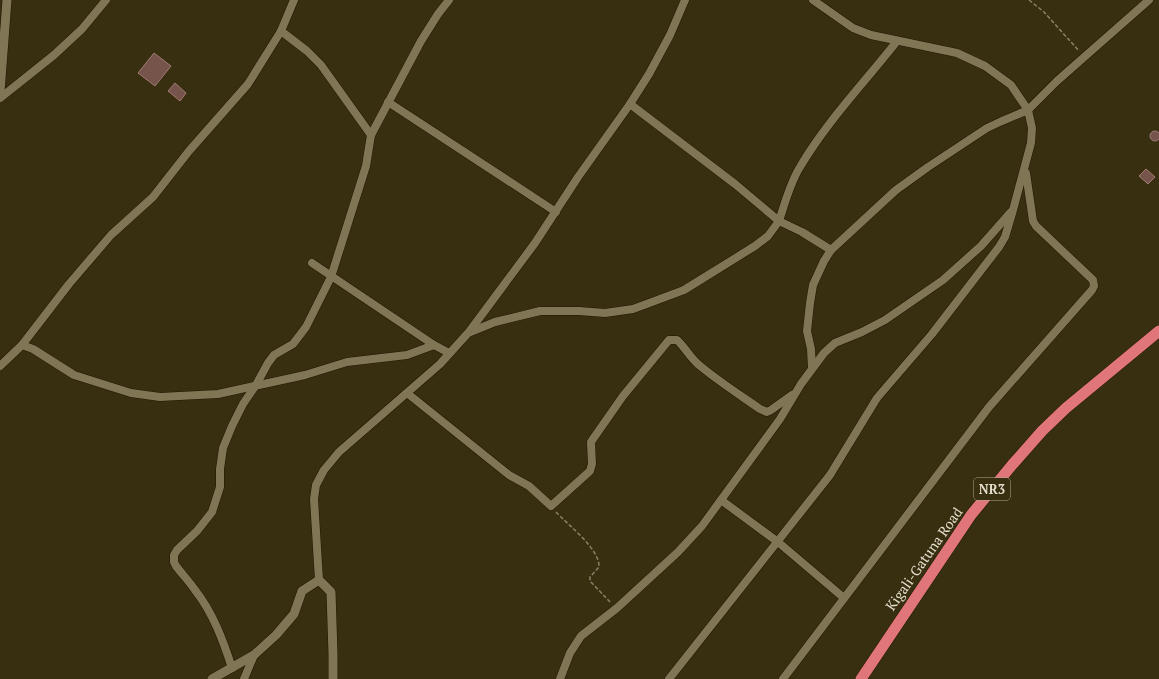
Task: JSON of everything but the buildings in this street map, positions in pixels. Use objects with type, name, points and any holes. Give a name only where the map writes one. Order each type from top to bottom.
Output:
[{"type":"highway","name":"Kigali-Gatuna Road","points":[[861,679],[971,515],[1012,465],[1042,431],[1066,408],[1159,331]]},
{"type":"street","points":[[0,92],[7,0]]},
{"type":"street","points":[[0,98],[54,55],[76,34],[106,0]]},
{"type":"street","points":[[0,366],[22,345],[69,284],[107,240],[153,196],[189,151],[248,84],[281,31],[294,0]]},
{"type":"street","points":[[232,668],[224,642],[214,620],[195,589],[176,566],[174,556],[212,512],[220,487],[220,469],[223,448],[243,404],[274,355],[293,344],[306,327],[331,277],[366,166],[371,135],[421,41],[449,0]]},
{"type":"street","points":[[333,679],[334,654],[331,592],[319,580],[314,499],[316,485],[330,461],[339,452],[440,364],[468,333],[531,248],[578,177],[630,104],[653,67],[670,35],[684,0]]},
{"type":"street","points":[[669,679],[830,475],[877,398],[932,334],[1000,247],[1005,237],[1031,143],[1032,128],[1028,110],[1011,85],[985,66],[957,53],[871,35],[853,28],[813,0]]},
{"type":"street","points":[[812,368],[811,349],[807,331],[810,303],[813,285],[831,250],[896,190],[928,167],[1002,120],[1028,110],[1084,57],[1149,0]]},
{"type":"street","points":[[281,31],[307,51],[321,65],[371,135]]},
{"type":"street","points":[[468,333],[495,322],[540,311],[579,310],[605,313],[633,309],[684,290],[755,246],[768,236],[779,221],[799,167],[842,106],[868,78],[898,41]]},
{"type":"street","points":[[388,102],[556,212]]},
{"type":"street","points":[[630,104],[735,184],[779,221],[802,232],[831,250]]},
{"type":"street","points":[[782,679],[989,406],[1094,286],[1093,280],[1036,226],[1033,221],[1025,169]]},
{"type":"street","points":[[560,679],[570,653],[581,636],[617,608],[678,552],[702,526],[780,419],[812,368],[824,353],[834,343],[862,332],[885,320],[943,280],[981,246],[1013,210]]},
{"type":"street","points":[[312,263],[331,277],[449,353]]},
{"type":"street","points":[[407,393],[508,475],[529,486],[551,506],[590,471],[592,464],[591,442],[623,396],[669,340],[677,340],[699,365],[760,409],[767,412],[796,393]]},
{"type":"street","points":[[22,345],[33,349],[74,375],[131,393],[160,397],[188,397],[218,394],[305,375],[347,362],[407,355],[434,344]]},
{"type":"street","points":[[721,500],[778,542],[844,598]]},
{"type":"street","points":[[212,679],[254,655],[276,635],[294,614],[302,591],[319,580]]},
{"type":"street","points":[[244,679],[254,655]]},
{"type":"path","points":[[1029,0],[1044,12],[1084,57]]},
{"type":"path","points":[[551,506],[591,548],[598,558],[599,567],[590,577],[590,581],[617,608]]}]
